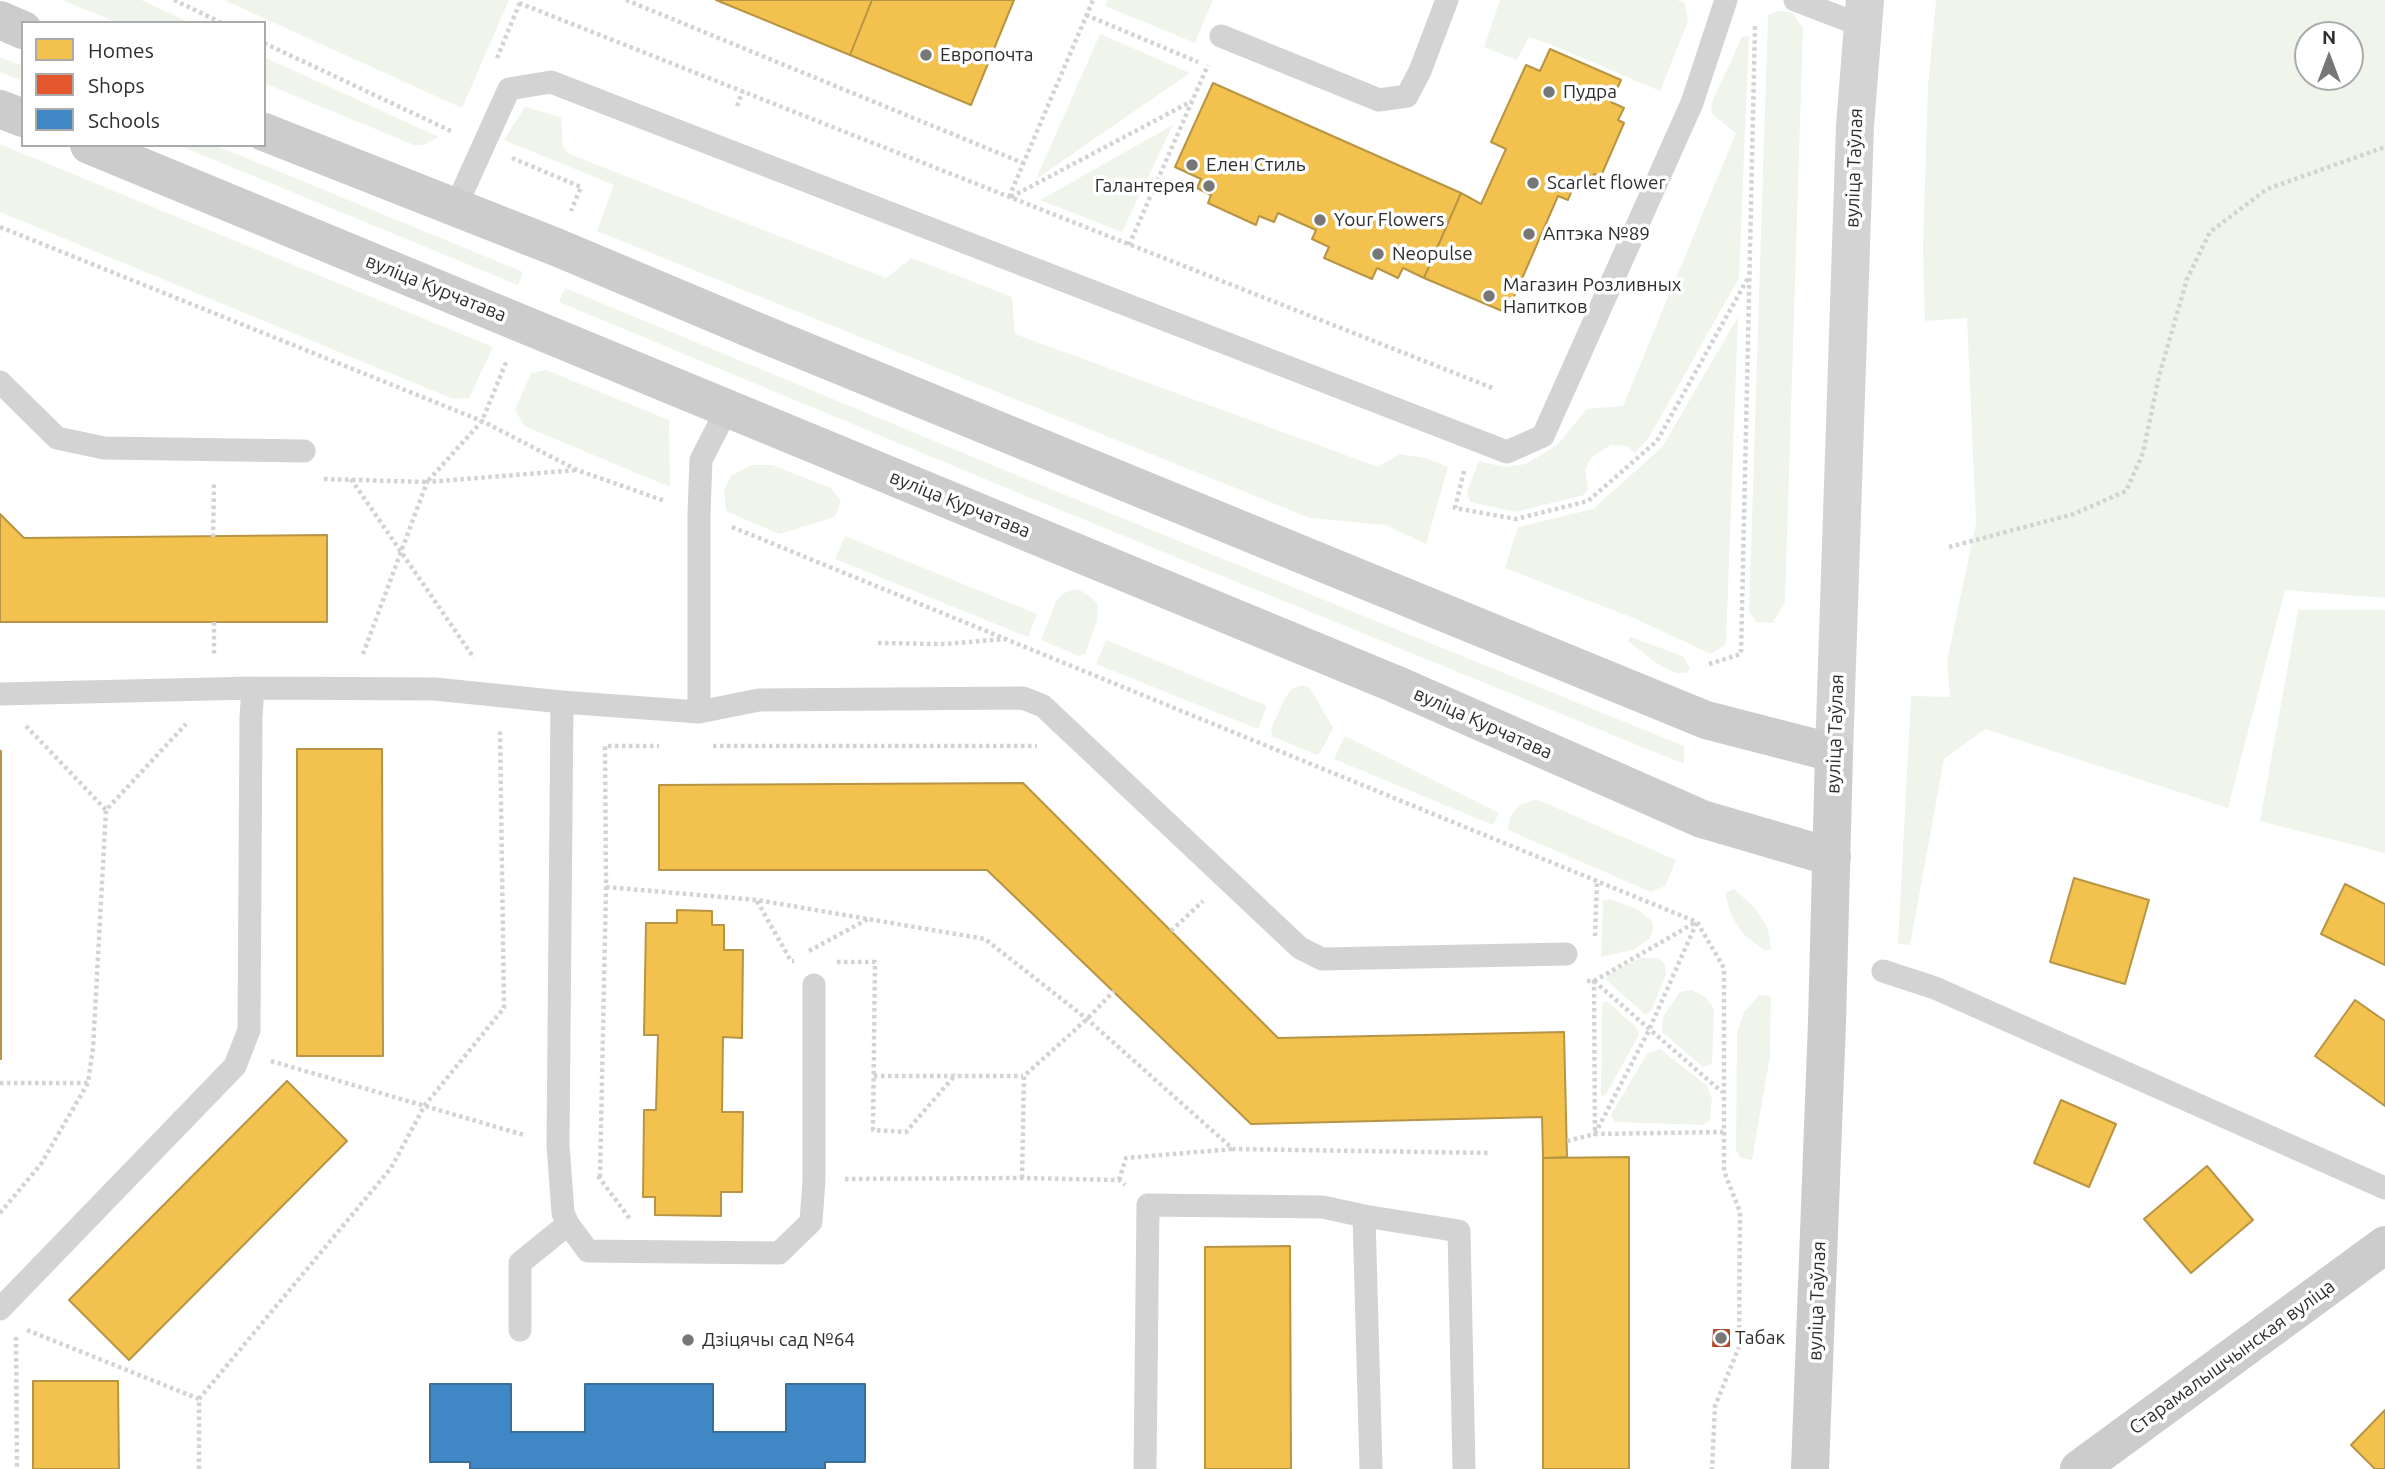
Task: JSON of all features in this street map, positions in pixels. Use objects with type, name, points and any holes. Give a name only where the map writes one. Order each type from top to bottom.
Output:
[{"type":"main road","points":[[0,20],[21,29]]},
{"type":"main road","points":[[0,109],[21,117]]},
{"type":"main road","points":[[266,133],[456,206],[1706,720],[1834,753]]},
{"type":"main road","name":"вуліца Курчатава","points":[[94,147],[1395,684],[1702,819],[1832,857]]},
{"type":"main road","name":"вуліца Таўлая","points":[[1810,1469],[1834,753]]},
{"type":"main road","name":"Старамалышчынская вуліца","points":[[2079,1469],[2385,1245]]},
{"type":"main road","points":[[1813,1407],[1834,1469]]},
{"type":"street","name":"вуліца Таўлая","points":[[1834,753],[1854,126],[1864,13]]},
{"type":"lane","points":[[1222,36],[1379,100],[1407,96],[1420,71],[1447,0]]},
{"type":"lane","points":[[456,206],[509,89],[551,82],[1507,452],[1543,436],[1692,103],[1726,0]]},
{"type":"lane","points":[[1795,0],[1864,13]]},
{"type":"lane","points":[[0,382],[57,438],[104,448],[304,451]]},
{"type":"lane","points":[[699,712],[701,460],[727,409]]},
{"type":"lane","points":[[0,694],[253,688],[435,689],[699,712],[759,700],[1023,698],[1043,706],[1300,948],[1322,959],[1566,954]]},
{"type":"lane","points":[[0,1309],[236,1066],[248,1030],[253,688]]},
{"type":"lane","points":[[562,702],[558,1145],[563,1213],[587,1251],[779,1253],[811,1222],[814,1180],[814,985]]},
{"type":"lane","points":[[1883,971],[1935,988],[2385,1188]]},
{"type":"lane","points":[[1145,1469],[1148,1205],[1323,1207],[1459,1231],[1464,1469]]},
{"type":"lane","points":[[1364,1216],[1371,1469]]},
{"type":"lane","points":[[520,1331],[520,1263],[568,1224]]},
{"type":"path","points":[[174,0],[218,21]]},
{"type":"path","points":[[521,0],[519,3],[1494,389]]},
{"type":"path","points":[[626,0],[1023,163]]},
{"type":"path","points":[[1010,197],[1093,0]]},
{"type":"path","points":[[1709,664],[1741,654],[1748,277],[1757,14]]},
{"type":"path","points":[[1086,15],[1208,66]]},
{"type":"path","points":[[1129,245],[1222,36]]},
{"type":"path","points":[[266,44],[464,138]]},
{"type":"path","points":[[737,106],[743,90]]},
{"type":"path","points":[[1010,197],[1193,101]]},
{"type":"path","points":[[1949,547],[2074,514],[2126,491],[2143,453],[2159,376],[2187,279],[2210,232],[2267,189],[2385,147]]},
{"type":"path","points":[[0,227],[482,421],[578,470],[699,513],[1697,922],[1724,968],[1724,1171],[1740,1212],[1739,1347],[1715,1406],[1712,1469]]},
{"type":"path","points":[[1455,509],[1516,519],[1588,501],[1657,440],[1748,277]]},
{"type":"path","points":[[351,688],[427,482],[578,470]]},
{"type":"path","points":[[213,537],[214,477]]},
{"type":"path","points":[[199,1469],[199,1399],[391,1168],[425,1105],[503,1008],[500,695],[351,480]]},
{"type":"path","points":[[878,643],[945,644],[1006,639]]},
{"type":"path","points":[[0,1213],[41,1164],[88,1083],[106,810],[191,718],[251,717]]},
{"type":"path","points":[[23,722],[106,810]]},
{"type":"path","points":[[600,1177],[606,887],[605,746],[660,746]]},
{"type":"path","points":[[701,746],[1045,746]]},
{"type":"path","points":[[1595,943],[1597,881]]},
{"type":"path","points":[[606,887],[757,900],[985,939],[1087,1019],[1233,1149]]},
{"type":"path","points":[[1171,931],[1206,898]]},
{"type":"path","points":[[757,900],[791,961],[803,961]]},
{"type":"path","points":[[1580,981],[1594,981],[1697,922]]},
{"type":"path","points":[[1595,1134],[1649,1030],[1697,922]]},
{"type":"path","points":[[1566,954],[1649,1030],[1723,1092]]},
{"type":"path","points":[[827,961],[875,962],[873,1130],[906,1132],[956,1074]]},
{"type":"path","points":[[1594,968],[1595,1134]]},
{"type":"path","points":[[874,1076],[1024,1076],[1114,991]]},
{"type":"path","points":[[262,1070],[271,1061],[558,1145],[600,1177],[638,1229]]},
{"type":"path","points":[[1022,1178],[1024,1076]]},
{"type":"path","points":[[0,1083],[88,1083]]},
{"type":"path","points":[[1567,1142],[1595,1134],[1723,1132]]},
{"type":"path","points":[[1119,1180],[1126,1158],[1233,1149],[1489,1153]]},
{"type":"path","points":[[814,1180],[1119,1180],[1148,1205]]},
{"type":"path","points":[[17,1469],[16,1326],[199,1399]]},
{"type":"shaded area","points":[[62,0],[141,0],[187,21],[113,21]]},
{"type":"shaded area","points":[[224,0],[509,0],[462,108]]},
{"type":"shaded area","points":[[1107,0],[1213,0],[1195,43],[1105,6]]},
{"type":"shaded area","points":[[1500,0],[1677,0],[1685,3],[1688,21],[1660,91],[1529,37],[1517,60],[1484,47]]},
{"type":"shaded area","points":[[1936,0],[2385,0],[2385,598],[2285,590],[2228,808],[1985,729],[1944,759],[1910,945],[1898,944],[1911,696],[1950,697],[1947,661],[1976,523],[1967,318],[1925,321],[1923,248],[1928,85]]},
{"type":"shaded area","points":[[1778,11],[1792,12],[1803,28],[1785,602],[1773,623],[1756,622],[1749,611],[1768,15]]},
{"type":"shaded area","points":[[1100,34],[1190,73],[1036,179]]},
{"type":"shaded area","points":[[1749,36],[1739,278],[1650,436],[1635,453],[1627,446],[1611,445],[1592,457],[1585,470],[1588,489],[1584,495],[1515,512],[1470,502],[1467,492],[1479,461],[1504,467],[1526,464],[1557,445],[1587,409],[1623,406],[1736,133],[1712,114],[1711,104],[1742,37]]},
{"type":"shaded area","points":[[0,57],[21,65],[21,80],[0,72]]},
{"type":"shaded area","points":[[266,58],[439,137],[423,145],[414,145],[266,84]]},
{"type":"shaded area","points":[[525,107],[561,117],[563,147],[569,154],[886,278],[912,258],[1012,297],[1015,334],[1378,467],[1399,454],[1425,458],[1448,467],[1426,544],[1385,525],[1310,518],[597,231],[614,185],[504,140]]},
{"type":"shaded area","points":[[1173,125],[1122,232],[1040,200]]},
{"type":"shaded area","points":[[0,144],[493,347],[469,398],[453,399],[0,212]]},
{"type":"shaded area","points":[[183,147],[220,147],[523,272],[518,285]]},
{"type":"shaded area","points":[[565,288],[1026,479],[1684,746],[1684,764],[1021,494],[559,302]]},
{"type":"shaded area","points":[[1738,317],[1726,644],[1711,654],[1636,619],[1505,568],[1518,527],[1593,509],[1662,447]]},
{"type":"shaded area","points":[[546,370],[669,420],[670,487],[524,426],[515,410],[531,373]]},
{"type":"shaded area","points":[[751,465],[772,465],[831,488],[841,501],[835,517],[779,534],[726,511],[724,490],[731,476]]},
{"type":"shaded area","points":[[845,536],[1037,614],[1028,637],[835,559]]},
{"type":"shaded area","points":[[1078,589],[1098,604],[1097,621],[1085,654],[1079,656],[1041,640],[1056,601],[1066,592]]},
{"type":"shaded area","points":[[2298,610],[2385,610],[2385,853],[2260,821]]},
{"type":"shaded area","points":[[1630,637],[1683,656],[1690,668],[1686,673],[1676,673],[1659,665],[1628,641]]},
{"type":"shaded area","points":[[1106,640],[1267,706],[1258,729],[1096,664]]},
{"type":"shaded area","points":[[1302,685],[1310,688],[1333,728],[1317,755],[1272,736],[1271,729],[1284,700],[1291,689]]},
{"type":"shaded area","points":[[1345,736],[1499,813],[1493,825],[1334,759]]},
{"type":"shaded area","points":[[1536,799],[1676,860],[1665,886],[1651,892],[1508,830],[1510,817],[1520,805]]},
{"type":"shaded area","points":[[1734,889],[1755,908],[1768,928],[1771,949],[1765,951],[1743,934],[1731,915],[1725,893]]},
{"type":"shaded area","points":[[1610,899],[1637,909],[1652,921],[1653,929],[1649,939],[1633,950],[1601,957],[1603,901]]},
{"type":"shaded area","points":[[1641,958],[1658,958],[1665,964],[1666,975],[1652,1009],[1646,1015],[1605,979],[1608,974]]},
{"type":"shaded area","points":[[1692,990],[1706,997],[1714,1009],[1712,1064],[1703,1067],[1662,1032],[1663,1017],[1680,992]]},
{"type":"shaded area","points":[[1759,995],[1771,996],[1770,1056],[1752,1160],[1741,1158],[1736,1150],[1737,1033],[1744,1012]]},
{"type":"shaded area","points":[[1607,1001],[1636,1027],[1639,1035],[1605,1096],[1601,1095],[1602,1003]]},
{"type":"shaded area","points":[[1660,1049],[1707,1086],[1712,1098],[1710,1120],[1703,1125],[1615,1122],[1611,1115],[1647,1054]]},
{"type":"building: Homes","points":[[716,0],[872,0],[850,55]]},
{"type":"building: Homes","points":[[872,0],[1014,0],[971,105],[850,55]]},
{"type":"building: Homes","points":[[1550,49],[1621,80],[1611,102],[1624,108],[1618,120],[1624,123],[1601,176],[1594,174],[1589,186],[1576,180],[1568,200],[1558,196],[1507,313],[1424,278],[1461,193],[1481,204],[1506,149],[1491,142],[1526,65],[1540,71]]},
{"type":"building: Homes","points":[[1213,83],[1461,193],[1424,278],[1403,268],[1398,278],[1377,268],[1372,279],[1324,258],[1329,247],[1312,239],[1316,230],[1278,213],[1274,222],[1259,216],[1256,225],[1208,203],[1211,195],[1197,188],[1201,179],[1175,167]]},
{"type":"building: Homes","points":[[0,514],[24,538],[327,535],[327,622],[0,622]]},
{"type":"building: Homes","points":[[297,749],[382,749],[383,1056],[297,1056]]},
{"type":"building: Homes","points":[[1,751],[1,1059],[0,1059]]},
{"type":"building: Homes","points":[[1023,783],[1278,1038],[1564,1032],[1567,1157],[1543,1158],[1542,1117],[1251,1124],[987,870],[659,870],[659,785]]},
{"type":"building: Homes","points":[[2074,878],[2149,900],[2125,984],[2050,962]]},
{"type":"building: Homes","points":[[2345,884],[2385,904],[2385,965],[2321,934]]},
{"type":"building: Homes","points":[[677,910],[712,911],[712,925],[724,925],[724,950],[743,950],[742,1038],[723,1037],[722,1112],[743,1112],[742,1192],[721,1192],[721,1216],[655,1215],[655,1197],[643,1197],[644,1110],[656,1110],[658,1035],[644,1035],[646,923],[677,923]]},
{"type":"building: Homes","points":[[2355,1000],[2385,1021],[2385,1106],[2315,1056]]},
{"type":"building: Homes","points":[[287,1081],[347,1141],[129,1360],[69,1300]]},
{"type":"building: Homes","points":[[2061,1100],[2116,1124],[2089,1187],[2034,1163]]},
{"type":"building: Homes","points":[[1629,1157],[1629,1469],[1543,1469],[1543,1158]]},
{"type":"building: Homes","points":[[2207,1166],[2253,1220],[2191,1273],[2144,1219]]},
{"type":"building: Homes","points":[[1290,1246],[1291,1469],[1205,1469],[1205,1247]]},
{"type":"building: Homes","points":[[33,1381],[118,1381],[119,1469],[33,1469]]},
{"type":"building: Homes","points":[[2385,1410],[2385,1469],[2375,1469],[2351,1445]]},
{"type":"building: Shops","name":"Табак","points":[[1714,1330],[1729,1330],[1729,1346],[1713,1346]]},
{"type":"building: Schools","name":"Дзіцячы сад №64","points":[[430,1384],[511,1384],[511,1432],[585,1432],[585,1384],[713,1384],[713,1432],[786,1432],[786,1384],[865,1384],[865,1462],[825,1462],[825,1469],[470,1469],[470,1462],[430,1462]]},
{"type":"place","name":"Европочта","points":[[926,55]]},
{"type":"place","name":"Пудра","points":[[1549,92]]},
{"type":"place","name":"Елен Стиль","points":[[1192,165]]},
{"type":"place","name":"Scarlet flower","points":[[1533,183]]},
{"type":"place","name":"Галантерея","points":[[1209,186]]},
{"type":"place","name":"Your Flowers","points":[[1320,220]]},
{"type":"place","name":"Аптэка №89","points":[[1529,234]]},
{"type":"place","name":"Neopulse","points":[[1378,254]]},
{"type":"place","name":"Магазин Розливных Напитков","points":[[1489,296]]},
{"type":"place","name":"Табак","points":[[1721,1338]]},
{"type":"place","name":"Дзіцячы сад №64","points":[[688,1340]]}]
